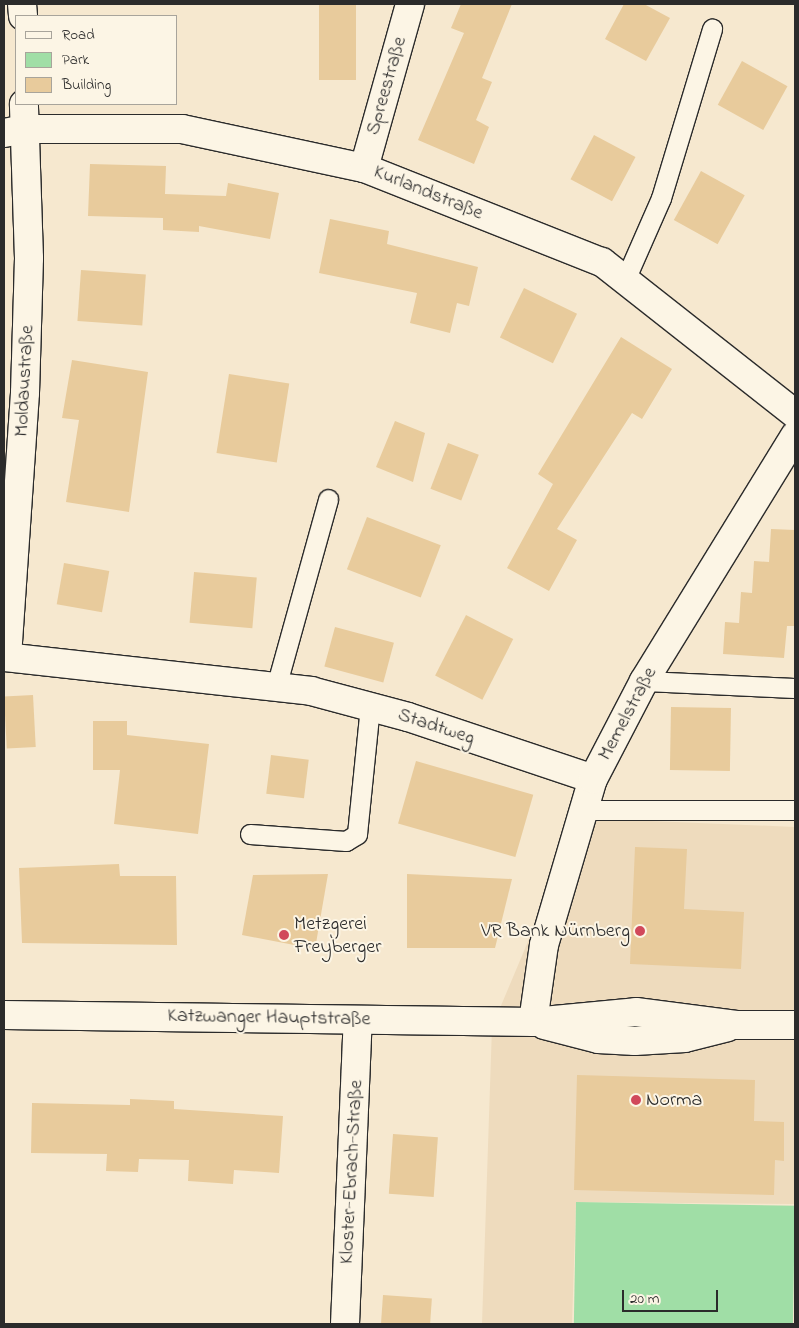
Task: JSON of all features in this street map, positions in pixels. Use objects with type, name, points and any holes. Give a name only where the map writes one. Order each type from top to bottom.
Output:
[{"type":"street","name":"Spreestraße","points":[[364,168],[410,4]]},
{"type":"street","name":"Kurlandstraße","points":[[18,122],[182,129],[364,168],[602,262],[795,414]]},
{"type":"street","name":"Moldaustraße","points":[[5,657],[25,393],[29,258],[18,122]]},
{"type":"street","name":"Memelstraße","points":[[533,1022],[544,944],[593,779],[644,682],[795,436]]},
{"type":"street","name":"Stadtweg","points":[[5,657],[276,687],[370,706],[593,779]]},
{"type":"street","name":"Katzwanger Hauptstraße","points":[[4,1015],[533,1022],[598,1039],[635,1041],[685,1038],[738,1025],[795,1025]]},
{"type":"street","name":"Kloster-Ebrach-Straße","points":[[345,1324],[358,1020]]},
{"type":"lane","points":[[625,280],[661,198],[712,29]]},
{"type":"lane","points":[[276,687],[328,499]]},
{"type":"lane","points":[[644,682],[795,688]]},
{"type":"lane","points":[[250,834],[346,841],[358,834],[363,817],[370,706]]},
{"type":"lane","points":[[584,810],[795,810]]},
{"type":"shaded area","points":[[580,818],[795,827],[795,1204],[576,1202],[572,1324],[482,1324],[492,1027]]},
{"type":"green space","points":[[576,1202],[795,1206],[793,1324],[574,1324]]},
{"type":"building","points":[[319,4],[356,4],[356,80],[319,80]]},
{"type":"building","points":[[461,4],[512,4],[482,78],[492,82],[476,120],[489,127],[474,164],[418,140],[464,33],[451,28]]},
{"type":"building","points":[[624,4],[644,4],[670,18],[646,61],[605,39]]},
{"type":"building","points":[[742,61],[787,86],[763,130],[718,105]]},
{"type":"building","points":[[594,135],[635,157],[612,201],[571,179]]},
{"type":"building","points":[[90,164],[166,166],[165,194],[226,196],[228,183],[279,193],[270,239],[199,226],[199,232],[163,230],[163,218],[88,216]]},
{"type":"building","points":[[701,171],[745,195],[718,244],[674,220]]},
{"type":"building","points":[[330,219],[389,231],[387,244],[478,267],[469,306],[457,303],[450,333],[410,323],[417,293],[319,273]]},
{"type":"building","points":[[81,270],[146,275],[142,325],[77,321]]},
{"type":"building","points":[[524,288],[577,314],[553,363],[500,337]]},
{"type":"building","points":[[621,337],[672,369],[642,419],[632,413],[557,529],[577,540],[549,591],[507,568],[553,484],[538,474]]},
{"type":"building","points":[[72,360],[148,372],[129,512],[66,502],[79,420],[62,418]]},
{"type":"building","points":[[229,374],[289,384],[277,463],[216,453]]},
{"type":"building","points":[[395,421],[425,433],[413,482],[376,467]]},
{"type":"building","points":[[448,443],[479,455],[461,501],[430,489]]},
{"type":"building","points":[[367,517],[441,545],[421,598],[347,569]]},
{"type":"building","points":[[771,529],[795,530],[795,626],[787,626],[784,658],[723,654],[725,622],[739,623],[741,592],[752,593],[754,561],[769,562]]},
{"type":"building","points":[[64,563],[109,571],[102,612],[57,604]]},
{"type":"building","points":[[194,572],[257,577],[252,628],[190,623]]},
{"type":"building","points":[[466,615],[513,639],[482,700],[435,676]]},
{"type":"building","points":[[335,627],[394,643],[383,682],[324,667]]},
{"type":"building","points":[[33,695],[36,747],[7,748],[4,697]]},
{"type":"building","points":[[671,707],[731,708],[730,771],[670,770]]},
{"type":"building","points":[[93,721],[127,721],[127,735],[209,744],[198,834],[114,824],[120,770],[93,770]]},
{"type":"building","points":[[271,755],[309,760],[304,798],[266,794]]},
{"type":"building","points":[[416,761],[533,795],[515,857],[398,823]]},
{"type":"building","points":[[635,847],[687,849],[684,909],[744,912],[741,969],[630,964]]},
{"type":"building","points":[[119,864],[120,876],[176,876],[177,945],[22,943],[19,868]]},
{"type":"building","points":[[328,874],[315,949],[242,935],[253,875]]},
{"type":"building","points":[[407,874],[512,879],[495,948],[407,948]]},
{"type":"building","points":[[577,1075],[755,1080],[754,1121],[784,1122],[784,1161],[775,1160],[774,1195],[574,1190]]},
{"type":"building","points":[[130,1099],[174,1101],[174,1109],[283,1116],[279,1173],[234,1170],[233,1184],[188,1181],[189,1160],[139,1159],[138,1172],[106,1171],[107,1154],[31,1153],[32,1103],[130,1105]]},
{"type":"building","points":[[393,1134],[438,1137],[434,1197],[389,1194]]},
{"type":"building","points":[[383,1295],[432,1298],[430,1324],[381,1324]]},
{"type":"place","name":"VR Bank Nürnberg","points":[[640,931]]},
{"type":"place","name":"Metzgerei Freyberger","points":[[284,935]]},
{"type":"place","name":"Norma","points":[[636,1100]]}]
